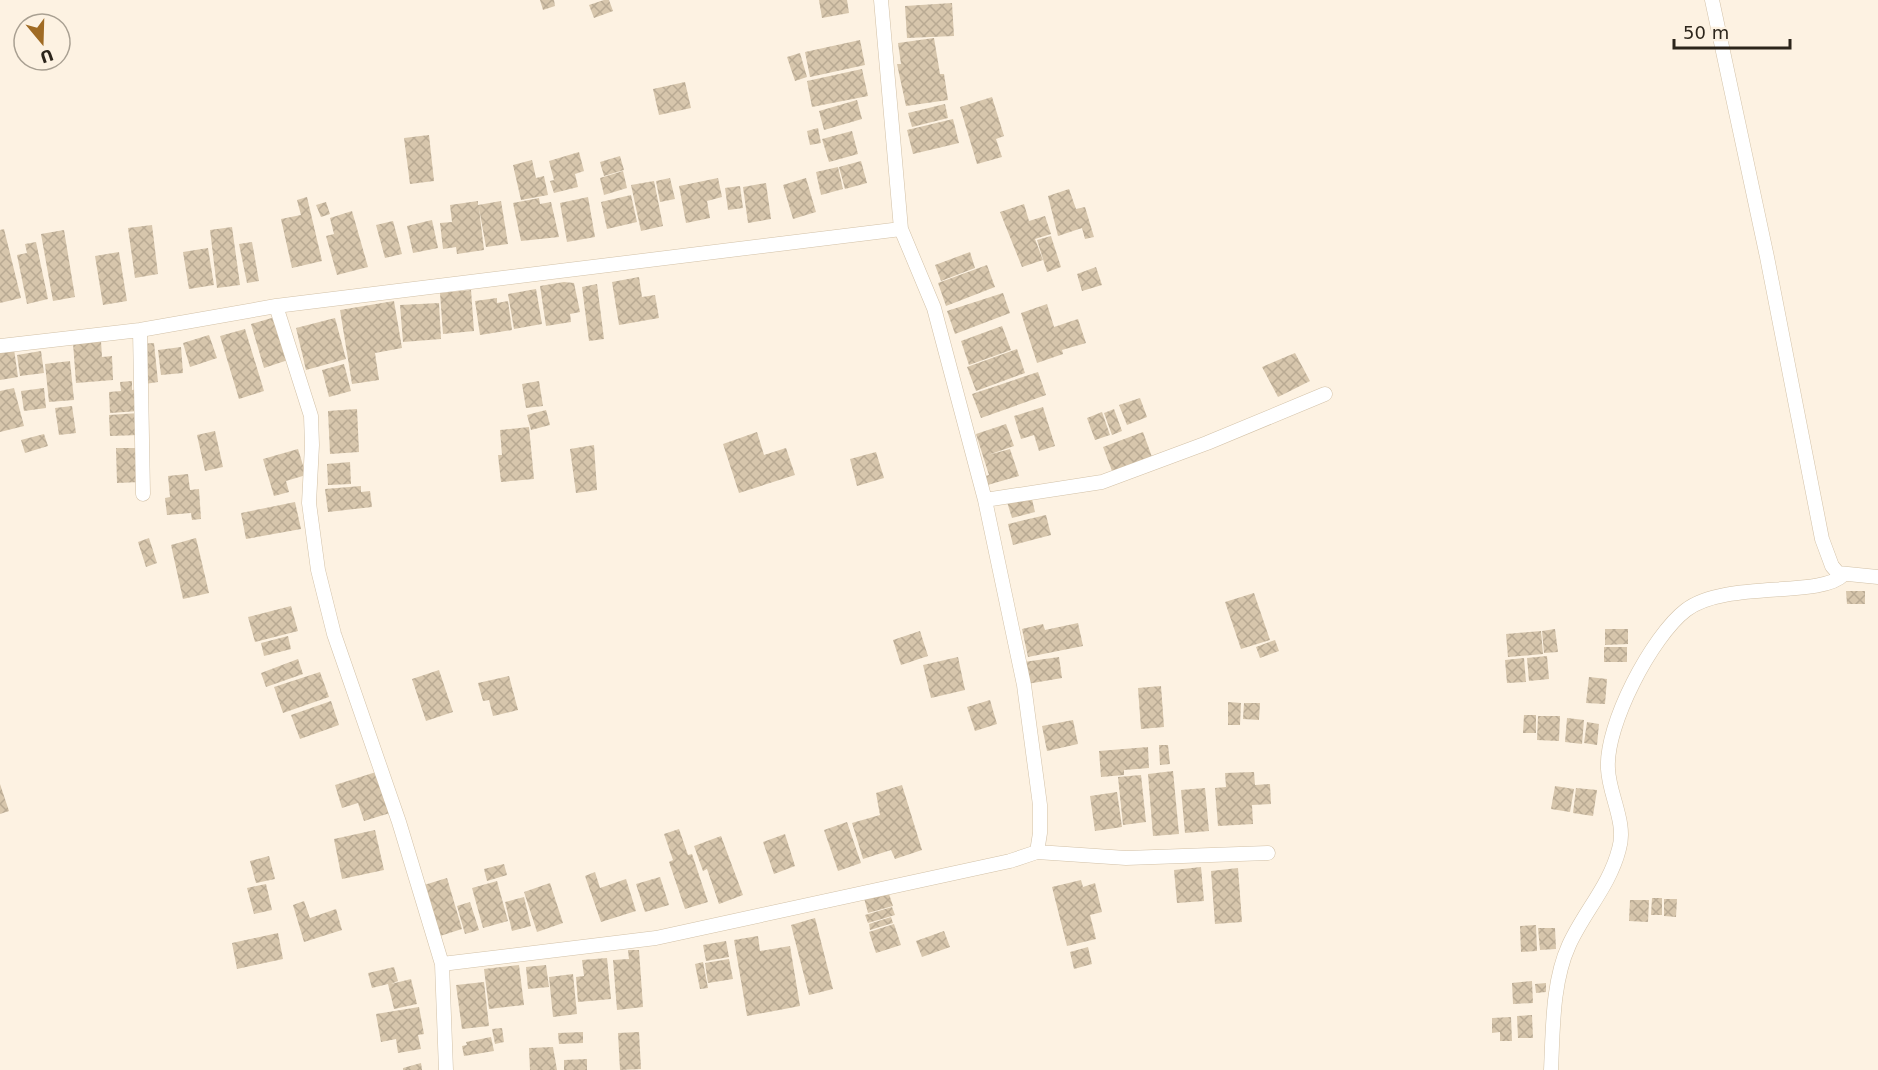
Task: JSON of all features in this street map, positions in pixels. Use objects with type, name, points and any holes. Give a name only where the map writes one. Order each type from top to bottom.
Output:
[{"type":"street","points":[[881,0],[901,229],[934,308],[985,500],[1024,685],[1040,804],[1040,833],[1037,852]]},
{"type":"street","points":[[1712,0],[1772,279],[1822,539],[1832,566],[1843,575]]},
{"type":"street","points":[[0,346],[140,330],[276,306],[901,229]]},
{"type":"street","points":[[276,306],[311,416],[309,502],[321,580],[334,634],[399,822],[442,964],[446,1070]]},
{"type":"street","points":[[140,330],[143,494]]},
{"type":"street","points":[[985,500],[1102,482],[1207,443],[1325,394]]},
{"type":"street","points":[[1551,1070],[1560,970],[1570,943],[1612,870],[1621,844],[1608,768],[1612,738],[1630,693],[1652,653],[1685,610],[1707,600],[1761,590],[1829,584],[1843,575],[1878,577]]},
{"type":"street","points":[[442,964],[656,938],[1010,861],[1037,852],[1126,858],[1268,853]]},
{"type":"building","points":[[540,0],[554,0],[555,6],[543,10]]},
{"type":"building","points":[[609,0],[613,11],[594,18],[589,5]]},
{"type":"building","points":[[819,0],[847,0],[849,13],[822,18]]},
{"type":"building","points":[[952,3],[954,36],[907,38],[905,6]]},
{"type":"building","points":[[934,38],[940,74],[944,74],[948,100],[906,106],[897,64],[901,64],[898,43]]},
{"type":"building","points":[[860,40],[865,65],[810,77],[805,52]]},
{"type":"building","points":[[800,53],[807,77],[795,81],[787,57]]},
{"type":"building","points":[[862,69],[868,96],[812,107],[807,81]]},
{"type":"building","points":[[685,82],[691,108],[659,115],[653,89]]},
{"type":"building","points":[[992,97],[1004,136],[996,139],[1002,157],[977,164],[960,107]]},
{"type":"building","points":[[857,100],[862,119],[824,130],[819,111]]},
{"type":"building","points":[[945,104],[948,118],[912,127],[908,113]]},
{"type":"building","points":[[953,119],[959,143],[913,154],[907,130]]},
{"type":"building","points":[[818,128],[821,143],[810,145],[807,131]]},
{"type":"building","points":[[852,131],[858,154],[829,162],[822,139]]},
{"type":"building","points":[[429,135],[434,181],[410,184],[404,138]]},
{"type":"building","points":[[579,152],[584,171],[575,174],[578,187],[554,193],[550,181],[554,180],[549,161]]},
{"type":"building","points":[[620,156],[624,170],[604,176],[600,162]]},
{"type":"building","points":[[532,160],[536,178],[544,176],[548,195],[521,200],[513,165]]},
{"type":"building","points":[[861,161],[867,183],[845,189],[839,167]]},
{"type":"building","points":[[838,167],[843,189],[821,195],[816,172]]},
{"type":"building","points":[[623,171],[627,188],[604,195],[600,178]]},
{"type":"building","points":[[670,178],[675,199],[660,202],[656,181]]},
{"type":"building","points":[[718,178],[722,197],[707,201],[710,218],[686,223],[679,186]]},
{"type":"building","points":[[806,178],[816,212],[793,219],[783,185]]},
{"type":"building","points":[[654,181],[663,226],[641,231],[631,185]]},
{"type":"building","points":[[766,183],[771,219],[748,223],[743,187]]},
{"type":"building","points":[[740,186],[743,208],[728,210],[725,188]]},
{"type":"building","points":[[1069,189],[1076,209],[1085,207],[1094,237],[1085,239],[1082,228],[1058,236],[1048,196]]},
{"type":"building","points":[[631,195],[637,222],[607,229],[601,202]]},
{"type":"building","points":[[307,197],[322,261],[292,268],[281,219],[301,215],[297,200]]},
{"type":"building","points":[[588,197],[595,237],[567,242],[560,203]]},
{"type":"building","points":[[539,198],[540,204],[551,202],[559,237],[521,241],[513,203]]},
{"type":"building","points":[[478,201],[478,205],[501,201],[508,244],[486,247],[479,208],[484,250],[457,254],[456,247],[443,249],[440,223],[452,222],[450,205]]},
{"type":"building","points":[[326,202],[330,214],[321,217],[316,205]]},
{"type":"building","points":[[1024,204],[1029,221],[1045,216],[1051,234],[1035,239],[1043,260],[1022,267],[1000,212]]},
{"type":"building","points":[[352,211],[368,267],[337,275],[326,236],[334,234],[330,218]]},
{"type":"building","points":[[432,220],[438,248],[413,253],[407,226]]},
{"type":"building","points":[[393,221],[402,254],[385,258],[376,225]]},
{"type":"building","points":[[152,225],[158,274],[135,278],[128,228]]},
{"type":"building","points":[[232,227],[240,285],[217,288],[210,230]]},
{"type":"building","points":[[4,229],[21,298],[0,303],[0,230]]},
{"type":"building","points":[[64,230],[75,297],[53,301],[41,234]]},
{"type":"building","points":[[1051,236],[1061,267],[1047,272],[1037,240]]},
{"type":"building","points":[[36,242],[48,299],[27,304],[17,255],[27,253],[25,244]]},
{"type":"building","points":[[252,242],[259,281],[247,283],[239,244]]},
{"type":"building","points":[[208,248],[214,285],[189,289],[183,252]]},
{"type":"building","points":[[119,252],[127,301],[103,305],[95,256]]},
{"type":"building","points":[[970,252],[975,268],[941,281],[935,265]]},
{"type":"building","points":[[987,265],[995,287],[946,306],[938,283]]},
{"type":"building","points":[[1096,267],[1102,285],[1082,291],[1077,274]]},
{"type":"building","points":[[639,277],[642,297],[655,295],[659,318],[619,325],[612,282]]},
{"type":"building","points":[[564,282],[574,283],[580,312],[570,314],[571,322],[546,326],[540,286]]},
{"type":"building","points":[[597,284],[604,339],[589,341],[582,287]]},
{"type":"building","points":[[536,289],[542,324],[514,329],[508,294]]},
{"type":"building","points":[[471,290],[474,331],[443,334],[440,293]]},
{"type":"building","points":[[1003,293],[1010,313],[955,334],[947,311]]},
{"type":"building","points":[[497,298],[497,303],[508,301],[512,330],[480,335],[475,301]]},
{"type":"building","points":[[394,301],[402,348],[375,353],[379,380],[352,384],[340,310]]},
{"type":"building","points":[[439,303],[441,339],[403,342],[400,305]]},
{"type":"building","points":[[1047,304],[1054,327],[1078,319],[1086,343],[1062,350],[1063,354],[1037,363],[1021,313]]},
{"type":"building","points":[[275,317],[288,360],[264,368],[251,324]]},
{"type":"building","points":[[335,318],[346,359],[306,370],[296,328]]},
{"type":"building","points":[[1002,326],[1011,350],[969,365],[961,341]]},
{"type":"building","points":[[245,329],[264,391],[239,399],[220,336]]},
{"type":"building","points":[[209,335],[217,358],[190,367],[183,343]]},
{"type":"building","points":[[101,341],[102,357],[112,356],[113,380],[76,383],[73,343]]},
{"type":"building","points":[[154,343],[158,382],[145,384],[141,344]]},
{"type":"building","points":[[181,347],[183,373],[161,375],[158,350]]},
{"type":"building","points":[[14,349],[18,377],[0,380],[0,351]]},
{"type":"building","points":[[1017,349],[1025,373],[976,391],[967,367]]},
{"type":"building","points":[[41,351],[44,373],[20,376],[17,355]]},
{"type":"building","points":[[1295,353],[1310,381],[1278,397],[1262,367]]},
{"type":"building","points":[[70,361],[74,400],[49,402],[45,364]]},
{"type":"building","points":[[344,364],[351,391],[329,397],[322,370]]},
{"type":"building","points":[[1038,372],[1046,395],[981,418],[972,394]]},
{"type":"building","points":[[132,381],[132,390],[138,389],[139,411],[110,413],[109,392],[121,391],[120,382]]},
{"type":"building","points":[[539,381],[543,406],[526,408],[522,384]]},
{"type":"building","points":[[14,388],[24,426],[0,432],[0,391]]},
{"type":"building","points":[[44,388],[46,408],[24,411],[21,391]]},
{"type":"building","points":[[1140,398],[1147,417],[1127,425],[1119,405]]},
{"type":"building","points":[[72,406],[76,433],[59,435],[55,408]]},
{"type":"building","points":[[1043,407],[1055,446],[1039,451],[1034,435],[1021,439],[1014,416]]},
{"type":"building","points":[[357,409],[359,452],[330,454],[328,411]]},
{"type":"building","points":[[1114,409],[1122,431],[1112,435],[1104,413]]},
{"type":"building","points":[[546,410],[550,425],[531,430],[527,415]]},
{"type":"building","points":[[1102,412],[1110,435],[1095,440],[1087,418]]},
{"type":"building","points":[[139,413],[140,435],[110,436],[109,415]]},
{"type":"building","points":[[1006,424],[1014,446],[988,455],[1010,449],[1019,476],[984,486],[982,477],[989,475],[976,434]]},
{"type":"building","points":[[529,427],[534,479],[501,482],[498,455],[502,455],[500,430]]},
{"type":"building","points":[[215,431],[223,467],[205,471],[197,435]]},
{"type":"building","points":[[757,432],[764,455],[786,448],[795,475],[739,493],[723,444]]},
{"type":"building","points":[[1143,432],[1152,457],[1112,471],[1103,447]]},
{"type":"building","points":[[44,434],[48,446],[25,453],[21,440]]},
{"type":"building","points":[[594,445],[597,490],[576,493],[570,449]]},
{"type":"building","points":[[116,448],[139,448],[141,482],[117,483]]},
{"type":"building","points":[[298,449],[306,475],[286,481],[289,492],[274,496],[263,459]]},
{"type":"building","points":[[876,452],[884,478],[857,486],[850,459]]},
{"type":"building","points":[[350,462],[351,484],[328,485],[327,464]]},
{"type":"building","points":[[188,474],[190,490],[199,489],[201,519],[192,520],[191,513],[167,515],[165,498],[170,497],[168,476]]},
{"type":"building","points":[[361,486],[361,492],[370,491],[372,507],[328,512],[325,489]]},
{"type":"building","points":[[1031,495],[1035,512],[1012,518],[1007,502]]},
{"type":"building","points":[[295,502],[301,529],[246,539],[241,513]]},
{"type":"building","points":[[1046,515],[1051,535],[1013,545],[1008,524]]},
{"type":"building","points":[[149,538],[157,563],[146,567],[138,542]]},
{"type":"building","points":[[196,538],[209,593],[183,599],[171,545]]},
{"type":"building","points":[[1846,591],[1865,591],[1865,604],[1847,604]]},
{"type":"building","points":[[1254,593],[1270,640],[1241,649],[1225,602]]},
{"type":"building","points":[[291,606],[298,631],[255,642],[248,617]]},
{"type":"building","points":[[1078,623],[1083,646],[1028,657],[1022,629],[1043,624],[1045,630]]},
{"type":"building","points":[[1555,629],[1558,652],[1544,653],[1542,631]]},
{"type":"building","points":[[1605,629],[1628,629],[1628,644],[1605,645]]},
{"type":"building","points":[[920,631],[928,656],[901,665],[893,640]]},
{"type":"building","points":[[1541,631],[1543,654],[1508,657],[1506,634]]},
{"type":"building","points":[[288,636],[291,649],[264,656],[261,643]]},
{"type":"building","points":[[1275,640],[1279,651],[1260,658],[1256,647]]},
{"type":"building","points":[[1604,647],[1627,647],[1627,662],[1604,662]]},
{"type":"building","points":[[1547,656],[1549,679],[1529,681],[1527,658]]},
{"type":"building","points":[[958,657],[965,690],[931,698],[923,665]]},
{"type":"building","points":[[1059,657],[1062,678],[1027,684],[1024,662]]},
{"type":"building","points":[[1524,658],[1526,682],[1507,683],[1505,660]]},
{"type":"building","points":[[298,659],[303,674],[266,687],[261,673]]},
{"type":"building","points":[[439,670],[453,712],[426,721],[412,679]]},
{"type":"building","points":[[320,672],[329,697],[283,713],[274,687]]},
{"type":"building","points":[[509,676],[518,710],[493,716],[489,700],[483,701],[478,683]]},
{"type":"building","points":[[1589,677],[1607,679],[1605,704],[1586,703]]},
{"type":"building","points":[[1161,686],[1164,727],[1141,729],[1138,688]]},
{"type":"building","points":[[990,700],[997,724],[975,731],[967,707]]},
{"type":"building","points":[[331,701],[339,725],[300,739],[291,715]]},
{"type":"building","points":[[1228,702],[1241,703],[1240,725],[1228,725]]},
{"type":"building","points":[[1244,703],[1260,703],[1259,720],[1243,719]]},
{"type":"building","points":[[1524,715],[1536,715],[1536,733],[1523,733]]},
{"type":"building","points":[[1538,716],[1560,716],[1559,741],[1537,740]]},
{"type":"building","points":[[1567,718],[1584,720],[1582,744],[1565,742]]},
{"type":"building","points":[[1073,720],[1078,744],[1047,751],[1042,726]]},
{"type":"building","points":[[1587,722],[1599,724],[1597,745],[1584,743]]},
{"type":"building","points":[[1159,745],[1168,745],[1170,764],[1160,765]]},
{"type":"building","points":[[1148,747],[1149,768],[1124,770],[1124,775],[1101,777],[1099,751]]},
{"type":"building","points":[[1173,771],[1179,834],[1153,836],[1148,774]]},
{"type":"building","points":[[376,772],[390,813],[364,821],[358,803],[342,808],[335,785]]},
{"type":"building","points":[[1254,772],[1255,785],[1270,784],[1271,804],[1252,805],[1253,824],[1218,826],[1215,788],[1226,787],[1225,773]]},
{"type":"building","points":[[1141,775],[1146,822],[1123,825],[1118,777]]},
{"type":"building","points":[[0,784],[9,811],[0,814]]},
{"type":"building","points":[[902,785],[922,850],[895,859],[891,850],[863,859],[852,823],[880,815],[876,793]]},
{"type":"building","points":[[1555,786],[1574,789],[1570,812],[1551,809]]},
{"type":"building","points":[[1205,788],[1209,831],[1185,833],[1181,790]]},
{"type":"building","points":[[1576,788],[1597,790],[1593,816],[1573,813]]},
{"type":"building","points":[[1117,792],[1122,827],[1095,831],[1090,796]]},
{"type":"building","points":[[847,822],[861,863],[838,871],[824,830]]},
{"type":"building","points":[[679,829],[688,855],[692,854],[708,902],[685,909],[669,862],[673,860],[664,834]]},
{"type":"building","points":[[375,830],[384,870],[342,879],[334,839]]},
{"type":"building","points":[[785,834],[795,866],[774,874],[763,842]]},
{"type":"building","points":[[721,836],[743,895],[719,904],[707,869],[703,871],[694,846]]},
{"type":"building","points":[[269,856],[275,879],[256,883],[250,861]]},
{"type":"building","points":[[504,864],[507,875],[487,881],[484,869]]},
{"type":"building","points":[[1201,867],[1204,901],[1177,903],[1174,870]]},
{"type":"building","points":[[1238,868],[1242,922],[1215,924],[1211,871]]},
{"type":"building","points":[[595,872],[600,888],[626,879],[636,911],[601,922],[585,876]]},
{"type":"building","points":[[660,877],[669,905],[645,912],[636,884]]},
{"type":"building","points":[[447,878],[462,929],[440,936],[424,885]]},
{"type":"building","points":[[1081,880],[1083,887],[1095,883],[1102,912],[1090,915],[1096,939],[1067,946],[1052,887]]},
{"type":"building","points":[[497,881],[508,921],[483,928],[472,888]]},
{"type":"building","points":[[550,883],[563,923],[537,932],[524,892]]},
{"type":"building","points":[[266,884],[272,910],[254,914],[247,888]]},
{"type":"building","points":[[888,891],[893,906],[868,913],[864,898]]},
{"type":"building","points":[[524,897],[531,926],[512,931],[505,902]]},
{"type":"building","points":[[1652,898],[1662,898],[1662,915],[1651,915]]},
{"type":"building","points":[[1664,899],[1677,899],[1676,917],[1664,916]]},
{"type":"building","points":[[1630,900],[1649,900],[1648,922],[1629,921]]},
{"type":"building","points":[[304,901],[310,918],[336,909],[342,930],[304,942],[293,905]]},
{"type":"building","points":[[470,902],[479,930],[465,934],[457,906]]},
{"type":"building","points":[[892,907],[895,915],[868,923],[865,915]]},
{"type":"building","points":[[891,917],[893,923],[870,930],[869,924]]},
{"type":"building","points":[[815,918],[833,989],[809,995],[791,925]]},
{"type":"building","points":[[894,924],[901,945],[876,953],[869,932]]},
{"type":"building","points":[[1536,925],[1537,951],[1521,952],[1520,926]]},
{"type":"building","points":[[1538,928],[1555,928],[1556,949],[1540,950]]},
{"type":"building","points":[[944,931],[950,947],[922,957],[916,941]]},
{"type":"building","points":[[278,933],[283,959],[237,969],[232,943]]},
{"type":"building","points":[[758,936],[760,951],[790,946],[800,1006],[747,1016],[734,940]]},
{"type":"building","points":[[726,941],[729,957],[706,961],[703,945]]},
{"type":"building","points":[[1088,947],[1092,964],[1074,969],[1070,952]]},
{"type":"building","points":[[628,950],[639,950],[643,1007],[617,1010],[613,960],[629,959]]},
{"type":"building","points":[[607,958],[611,999],[578,1002],[576,977],[584,976],[582,960]]},
{"type":"building","points":[[729,959],[733,979],[708,983],[705,963]]},
{"type":"building","points":[[703,962],[708,988],[700,989],[695,964]]},
{"type":"building","points":[[519,965],[524,1005],[489,1009],[484,969]]},
{"type":"building","points":[[546,965],[549,987],[528,989],[526,967]]},
{"type":"building","points":[[394,967],[398,981],[391,984],[411,979],[417,1004],[394,1009],[388,984],[372,988],[368,973]]},
{"type":"building","points":[[573,974],[577,1014],[553,1017],[549,977]]},
{"type":"building","points":[[1532,981],[1533,1003],[1513,1004],[1512,983]]},
{"type":"building","points":[[484,982],[489,1026],[462,1029],[456,985]]},
{"type":"building","points":[[1546,983],[1546,992],[1536,993],[1535,984]]},
{"type":"building","points":[[419,1007],[424,1034],[418,1035],[421,1049],[398,1053],[396,1039],[381,1042],[376,1014]]},
{"type":"building","points":[[1532,1015],[1533,1038],[1518,1038],[1517,1016]]},
{"type":"building","points":[[1511,1017],[1512,1041],[1500,1041],[1500,1032],[1492,1033],[1492,1018]]},
{"type":"building","points":[[502,1028],[504,1042],[495,1044],[492,1029]]},
{"type":"building","points":[[583,1032],[583,1043],[559,1044],[558,1033]]},
{"type":"building","points":[[639,1032],[641,1069],[620,1070],[618,1033]]},
{"type":"building","points":[[491,1037],[494,1051],[464,1056],[462,1046],[467,1045],[466,1042]]},
{"type":"building","points":[[553,1047],[557,1070],[530,1070],[529,1048]]},
{"type":"building","points":[[587,1059],[587,1070],[564,1070],[564,1060]]},
{"type":"building","points":[[421,1063],[422,1070],[403,1070],[403,1068]]}]
